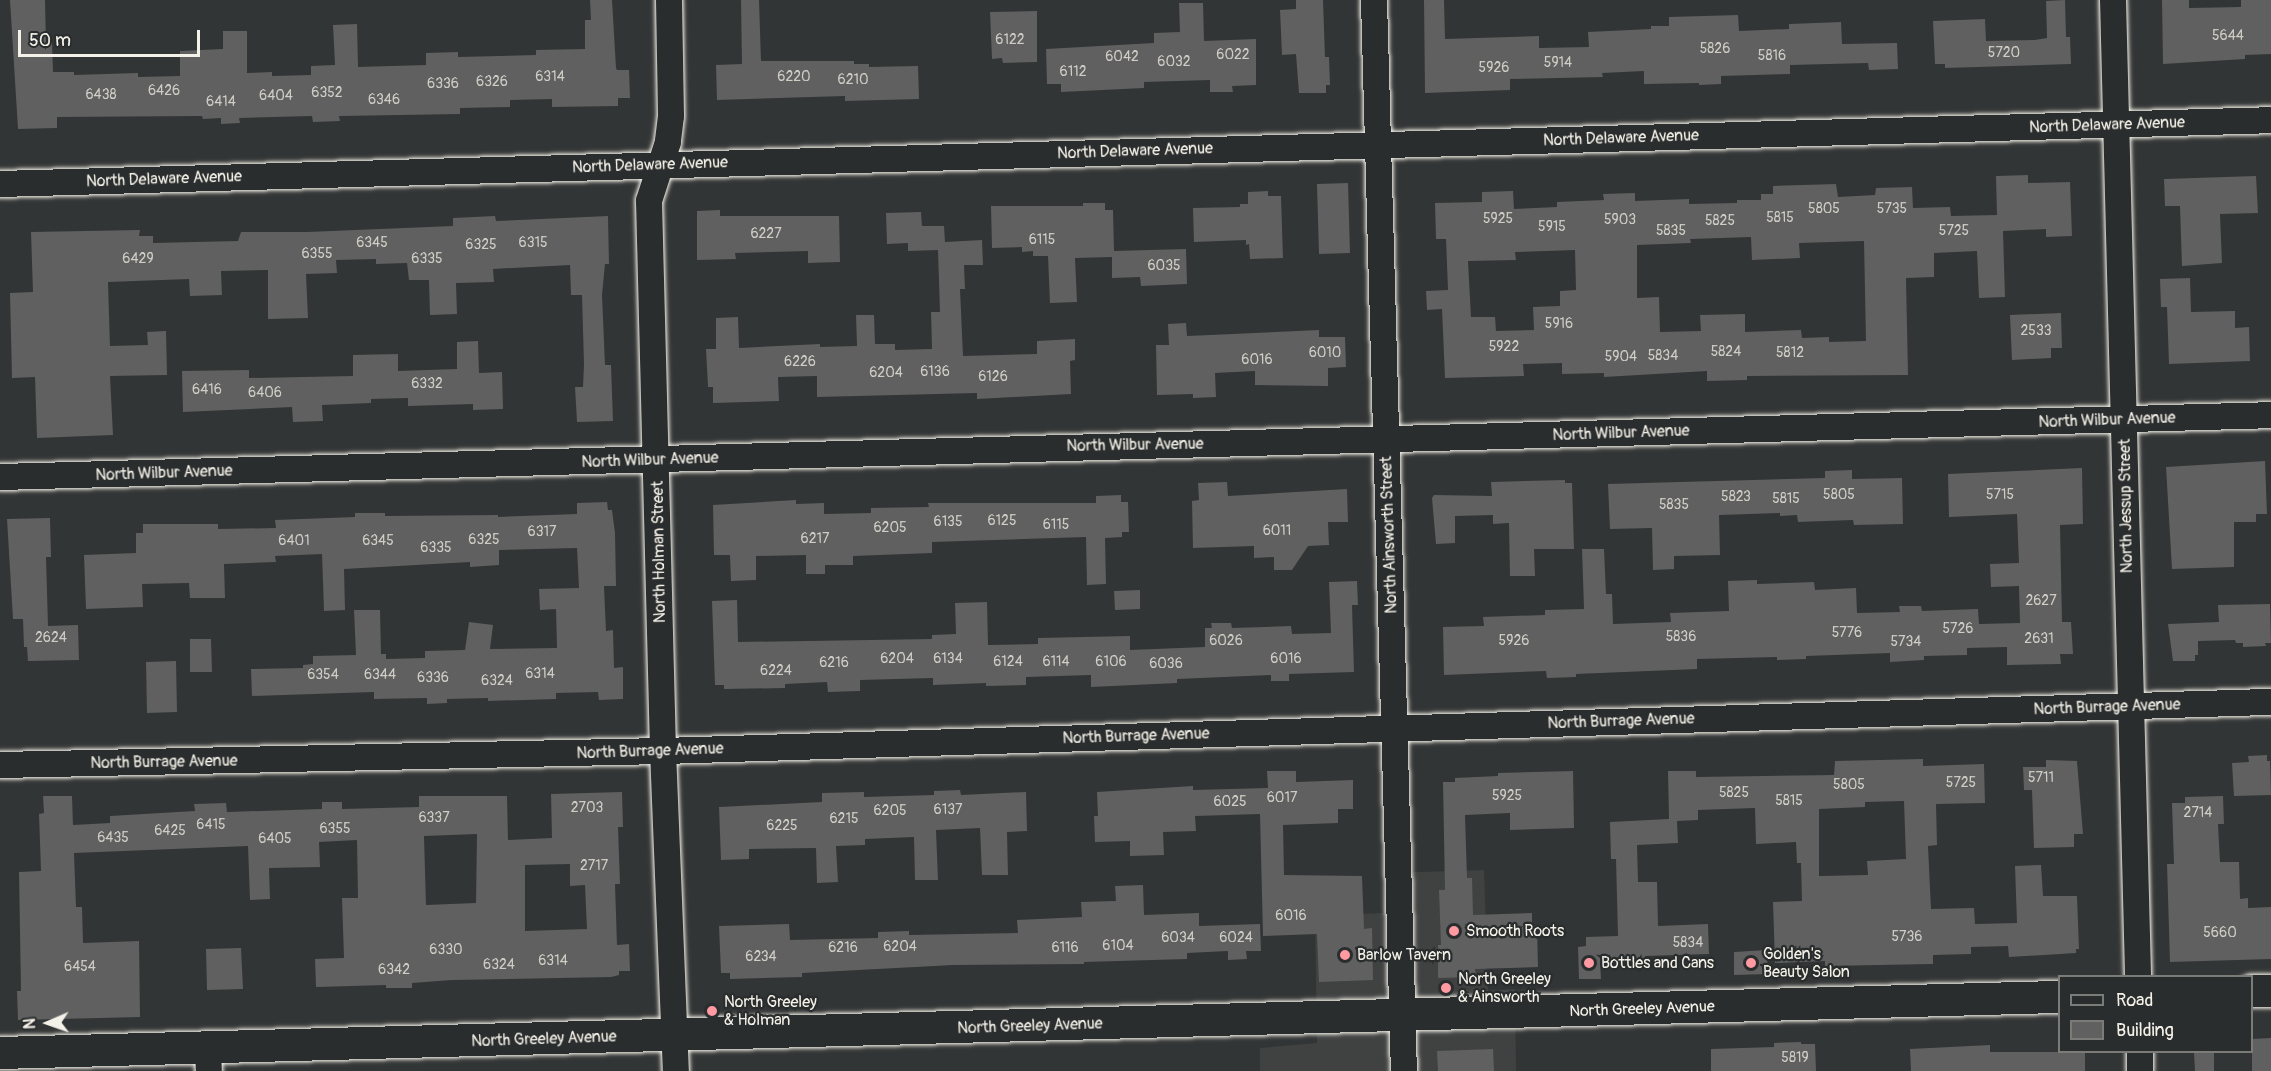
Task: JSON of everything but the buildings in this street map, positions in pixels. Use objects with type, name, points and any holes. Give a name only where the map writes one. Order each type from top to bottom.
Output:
[{"type":"main road","points":[[2253,991],[2271,991]]},
{"type":"main road","name":"North Greeley Avenue","points":[[0,1053],[208,1059],[675,1036],[2058,997]]},
{"type":"street","name":"North Holman Street","points":[[669,0],[670,116],[668,142],[649,201],[663,751],[676,1071]]},
{"type":"street","name":"North Ainsworth Street","points":[[1374,0],[1404,1071]]},
{"type":"street","name":"North Jessup Street","points":[[2113,0],[2138,975]]},
{"type":"street","name":"North Delaware Avenue","points":[[0,184],[2271,120]]},
{"type":"street","name":"North Wilbur Avenue","points":[[0,477],[2271,415]]},
{"type":"street","name":"North Burrage Avenue","points":[[0,765],[663,751],[2271,702]]},
{"type":"street","points":[[2140,1053],[2140,1071]]},
{"type":"shaded area","points":[[1484,870],[1488,991],[1515,989],[1516,1071],[1260,1071],[1260,1048],[1317,1043],[1315,916],[1384,913],[1387,873]]},
{"type":"place","name":"Smooth Roots","points":[[1454,931]]},
{"type":"place","name":"Barlow Tavern","points":[[1345,955]]},
{"type":"place","name":"Bottles and Cans","points":[[1589,963]]},
{"type":"place","name":"Golden's Beauty Salon","points":[[1751,963]]},
{"type":"place","name":"North Greeley & Ainsworth","points":[[1446,988]]},
{"type":"place","name":"North Greeley & Holman","points":[[712,1011]]}]
